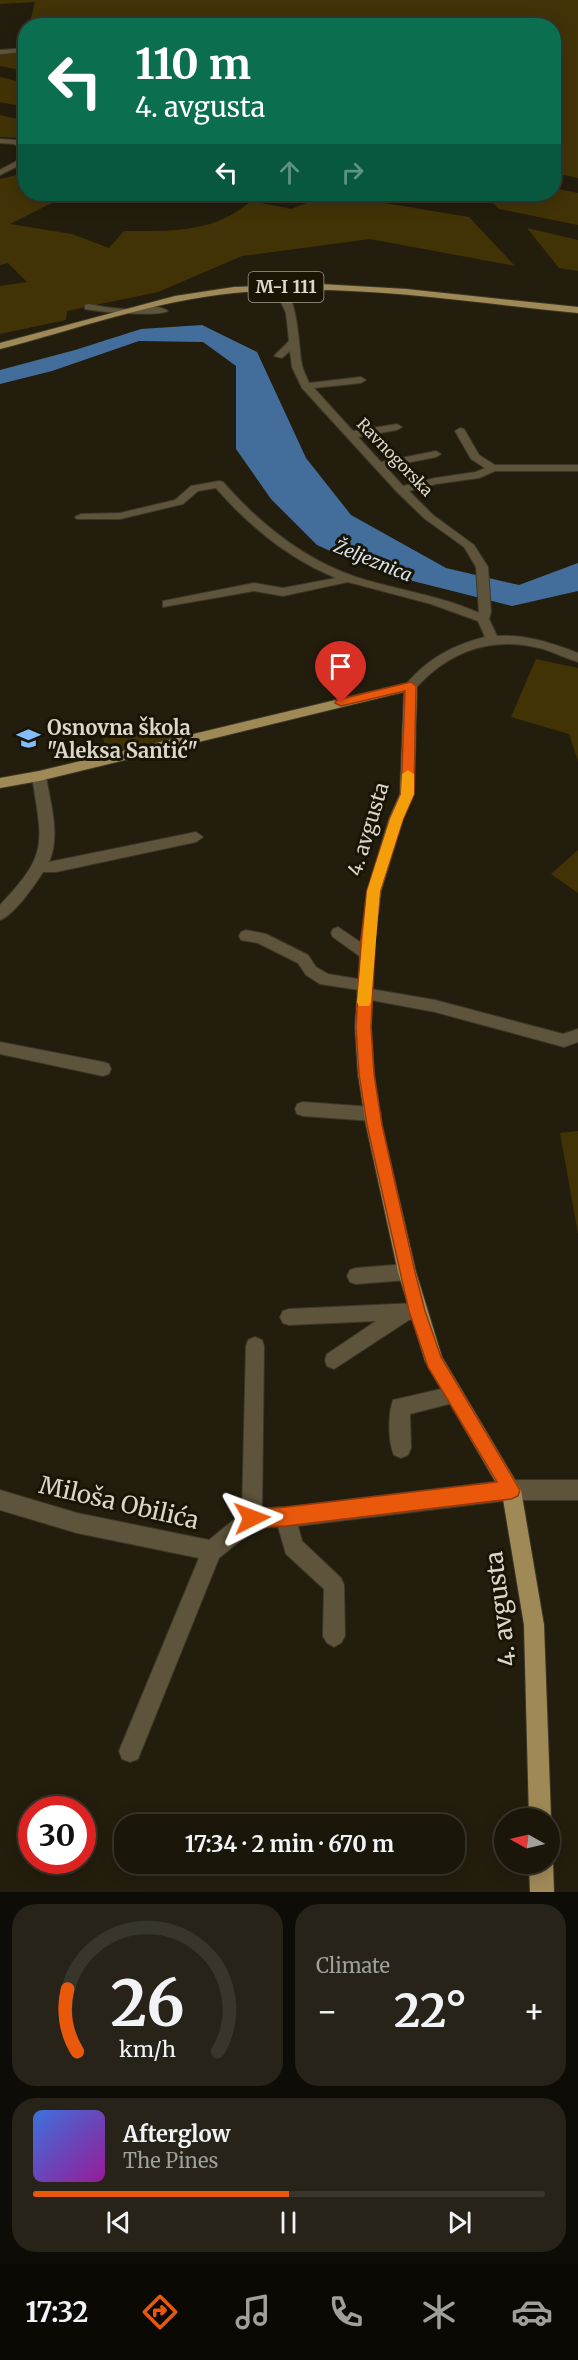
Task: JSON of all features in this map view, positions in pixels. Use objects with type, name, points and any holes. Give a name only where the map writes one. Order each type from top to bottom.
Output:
[{"type":"main road","name":"M-I 111","points":[[0,346],[123,311],[206,294],[279,287],[358,288],[578,310]]},
{"type":"main road","points":[[0,783],[39,776],[411,686]]},
{"type":"main road","name":"4. avgusta","points":[[411,686],[408,794],[396,819],[374,891],[367,954],[363,1027],[366,1074],[407,1272],[410,1312],[434,1361],[511,1490],[534,1625],[540,1808]]},
{"type":"main road","points":[[542,1874],[542,1892]]},
{"type":"street","points":[[0,52],[18,51]]},
{"type":"street","points":[[0,141],[18,143]]},
{"type":"street","points":[[0,173],[18,163]]},
{"type":"street","name":"Ravnogorska","points":[[279,287],[291,313],[297,367],[306,386],[400,490],[429,517],[468,545],[482,567],[484,616],[493,640]]},
{"type":"street","points":[[88,307],[123,311],[163,311]]},
{"type":"street","points":[[279,356],[294,341]]},
{"type":"street","points":[[306,386],[361,380]]},
{"type":"street","points":[[350,435],[397,427]]},
{"type":"street","points":[[460,431],[475,457],[494,468]]},
{"type":"street","points":[[377,466],[436,454]]},
{"type":"street","points":[[400,490],[435,481],[479,474],[494,468],[578,468]]},
{"type":"street","points":[[81,518],[120,516],[179,502],[195,488],[219,484],[237,507],[259,527],[298,553],[349,578],[484,616]]},
{"type":"street","points":[[167,604],[254,587],[283,592],[349,578]]},
{"type":"street","points":[[411,686],[433,663],[450,653],[493,640],[531,640],[578,658]]},
{"type":"street","points":[[0,914],[14,900],[38,867],[47,847],[39,776]]},
{"type":"street","points":[[38,867],[56,867],[196,837]]},
{"type":"street","points":[[338,933],[367,954]]},
{"type":"street","points":[[246,936],[261,938],[303,959],[311,971],[325,980],[435,1006],[564,1041],[578,1035]]},
{"type":"street","points":[[435,1006],[456,1019]]},
{"type":"street","points":[[0,1048],[103,1069]]},
{"type":"street","points":[[303,1109],[373,1114]]},
{"type":"street","points":[[356,1276],[407,1272]]},
{"type":"street","points":[[289,1317],[410,1312]]},
{"type":"street","points":[[334,1360],[410,1312]]},
{"type":"street","points":[[255,1346],[252,1518],[511,1490],[578,1490]]},
{"type":"street","points":[[401,1448],[400,1407],[454,1395]]},
{"type":"street","name":"Miloša Obilića","points":[[0,1500],[76,1523],[212,1551],[252,1518]]},
{"type":"street","points":[[286,1516],[293,1547],[334,1585],[334,1636]]},
{"type":"street","points":[[130,1751],[212,1551]]},
{"type":"shaded area","points":[[0,0],[578,0],[578,178],[561,174],[561,73],[563,71],[561,71],[561,18],[31,18],[35,2],[0,4]]},
{"type":"shaded area","points":[[18,50],[18,70],[0,66],[0,51]]},
{"type":"shaded area","points":[[0,77],[18,81],[18,106],[0,102]]},
{"type":"shaded area","points":[[0,115],[18,119],[18,138],[0,137]]},
{"type":"shaded area","points":[[18,175],[18,201],[56,201],[10,224],[72,234],[109,248],[124,231],[164,231],[204,226],[217,222],[252,201],[291,209],[312,201],[372,201],[469,217],[515,266],[370,239],[242,256],[158,292],[67,311],[66,320],[0,334],[0,286],[27,282],[8,263],[0,265],[0,179]]},
{"type":"shaded area","points":[[561,189],[578,193],[578,225],[499,209],[491,201],[561,201]]},
{"type":"shaded area","points":[[527,228],[578,240],[578,271],[559,268]]},
{"type":"shaded area","points":[[536,659],[578,668],[578,761],[569,734],[511,717]]},
{"type":"shaded area","points":[[188,723],[194,734],[108,754],[103,738]]},
{"type":"shaded area","points":[[578,850],[578,893],[551,874]]},
{"type":"shaded area","points":[[578,1131],[578,1234],[560,1133]]},
{"type":"water","name":"Željeznica","points":[[202,325],[257,352],[306,458],[351,515],[446,568],[519,585],[578,563],[578,591],[512,606],[377,572],[317,545],[271,499],[236,449],[236,366],[203,342],[139,341],[52,371],[0,384],[0,370],[141,329]]},
{"type":"slow traffic","points":[[364,1002],[374,891],[396,819],[408,794],[408,774]]},
{"type":"place","name":"Osnovna škola \"Aleksa Santić\"","points":[[29,739]]},
{"type":"route","points":[[252,1518],[511,1490],[434,1361],[407,1272],[366,1074],[363,1027],[368,940],[374,891],[382,860],[396,819],[408,794],[411,686],[341,703]]}]
